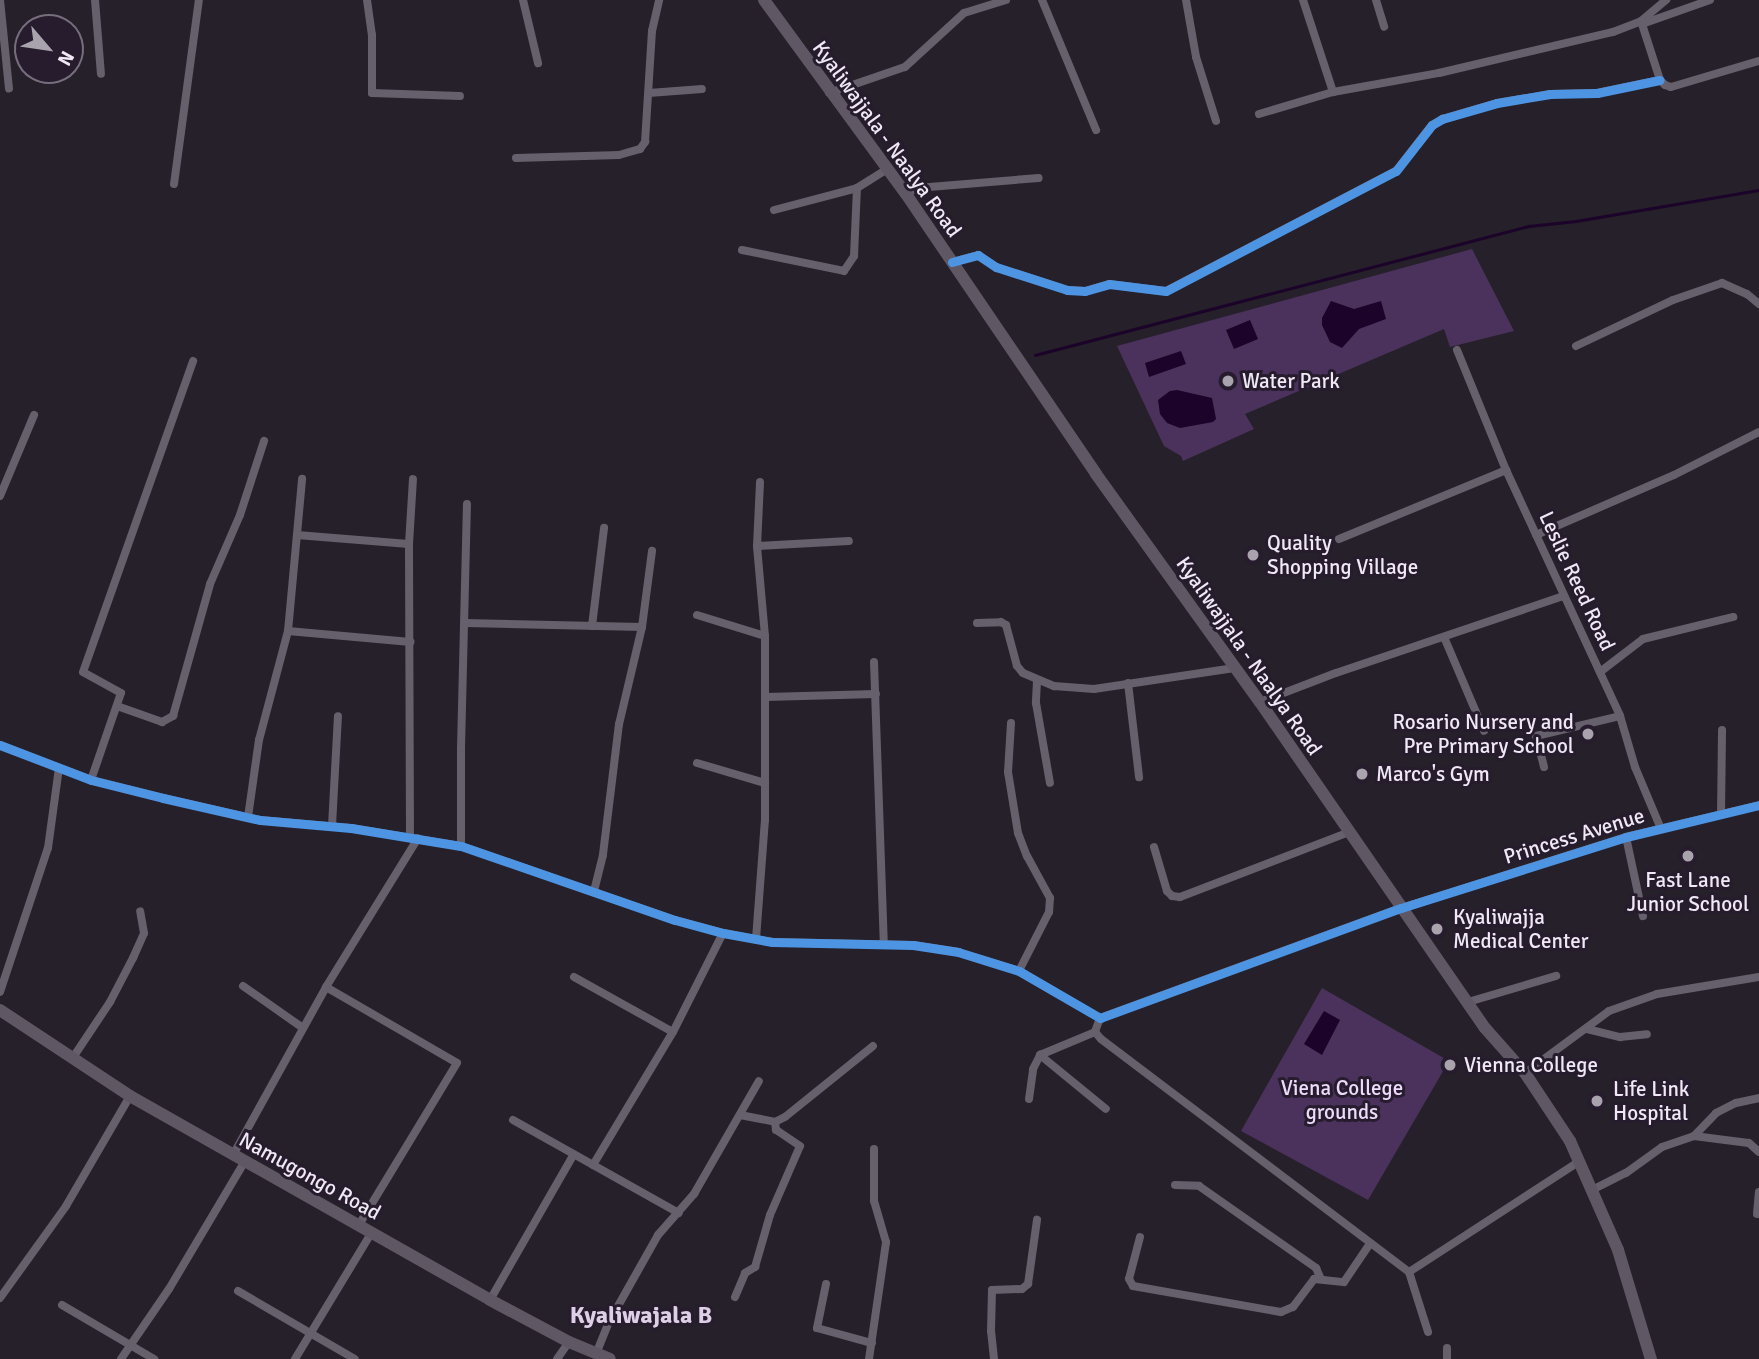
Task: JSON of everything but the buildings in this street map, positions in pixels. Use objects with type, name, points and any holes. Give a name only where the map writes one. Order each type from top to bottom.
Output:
[{"type":"main road","name":"Kyaliwajjala - Naalya Road","points":[[764,0],[829,93],[906,194],[1485,1028],[1525,1073],[1580,1161],[1594,1189],[1618,1251],[1651,1359]]},
{"type":"main road","name":"Namugongo Road","points":[[0,1010],[130,1096],[233,1155],[490,1300],[569,1342],[610,1359]]},
{"type":"street","points":[[0,0],[9,89]]},
{"type":"street","points":[[95,0],[101,74]]},
{"type":"street","points":[[174,184],[199,0]]},
{"type":"street","points":[[367,0],[372,35],[372,93],[460,96]]},
{"type":"street","points":[[523,0],[538,63]]},
{"type":"street","points":[[516,158],[619,155],[640,149],[645,142],[652,31],[659,0]]},
{"type":"street","points":[[829,93],[905,67],[954,20],[981,7],[1006,0]]},
{"type":"street","points":[[1042,0],[1096,130]]},
{"type":"street","points":[[1186,0],[1196,57],[1216,121]]},
{"type":"street","points":[[1303,0],[1333,92]]},
{"type":"street","points":[[1376,0],[1384,27]]},
{"type":"street","points":[[1642,22],[1666,0]]},
{"type":"street","points":[[1259,114],[1333,92],[1451,70],[1613,32],[1710,0]]},
{"type":"street","points":[[1642,22],[1660,80],[1671,87],[1759,61]]},
{"type":"street","points":[[953,262],[978,255],[996,267],[1067,290],[1085,291],[1109,284],[1166,291],[1396,171],[1432,125],[1441,119],[1497,103],[1550,94],[1597,93],[1660,80]]},
{"type":"street","points":[[649,93],[702,89]]},
{"type":"street","points":[[774,210],[857,188],[887,169]]},
{"type":"street","points":[[906,194],[917,188],[1039,178]]},
{"type":"street","points":[[742,250],[844,271],[854,256],[857,188]]},
{"type":"street","points":[[1576,346],[1673,300],[1721,284],[1747,294],[1759,304]]},
{"type":"street","name":"Leslie Reed Road","points":[[1457,350],[1506,470],[1620,716],[1635,767],[1661,829]]},
{"type":"street","points":[[91,780],[121,693],[83,672],[193,361]]},
{"type":"street","points":[[0,496],[34,415]]},
{"type":"street","points":[[1536,535],[1674,474],[1759,432]]},
{"type":"street","points":[[117,706],[162,722],[173,716],[210,584],[240,516],[264,441]]},
{"type":"street","points":[[1339,539],[1506,470]]},
{"type":"street","points":[[233,1155],[326,987],[414,837],[410,544],[413,479]]},
{"type":"street","points":[[248,817],[260,740],[288,631],[302,480]]},
{"type":"street","points":[[756,939],[765,783],[765,636],[757,546],[760,482]]},
{"type":"street","points":[[461,846],[467,504]]},
{"type":"street","points":[[592,626],[604,528]]},
{"type":"street","points":[[298,535],[410,544]]},
{"type":"street","points":[[757,546],[849,541]]},
{"type":"street","points":[[594,891],[603,855],[619,724],[642,627],[652,551]]},
{"type":"street","points":[[1259,702],[1563,596]]},
{"type":"street","points":[[697,615],[765,636]]},
{"type":"street","points":[[1601,672],[1643,639],[1733,617]]},
{"type":"street","points":[[977,623],[1001,622],[1006,625],[1017,666],[1023,673],[1037,681],[1083,690],[1234,668]]},
{"type":"street","points":[[465,623],[642,627]]},
{"type":"street","points":[[288,631],[411,642]]},
{"type":"street","points":[[1444,637],[1484,731]]},
{"type":"street","points":[[874,662],[884,944]]},
{"type":"street","points":[[1037,681],[1036,704],[1041,717],[1049,783]]},
{"type":"street","points":[[1128,683],[1139,777]]},
{"type":"street","points":[[765,697],[876,694]]},
{"type":"street","points":[[332,826],[338,716]]},
{"type":"street","points":[[1544,766],[1536,736],[1620,716]]},
{"type":"street","points":[[1011,723],[1009,772],[1018,832],[1027,856],[1050,898],[1049,912],[1019,971]]},
{"type":"street","points":[[1721,815],[1722,730]]},
{"type":"street","points":[[0,745],[91,780],[248,817],[414,837],[461,846],[675,920],[723,933],[756,939],[913,945],[958,952],[1019,971],[1100,1018],[1095,1032],[1041,1055],[1033,1069],[1029,1099]]},
{"type":"street","points":[[697,763],[765,783]]},
{"type":"street","points":[[0,992],[48,848],[59,768]]},
{"type":"street","name":"Princess Avenue","points":[[1100,1018],[1401,908],[1626,837],[1759,805]]},
{"type":"street","points":[[1154,847],[1167,891],[1172,896],[1180,897],[1349,832]]},
{"type":"street","points":[[1626,837],[1643,916]]},
{"type":"street","points":[[72,1059],[110,1002],[133,958],[144,933],[140,911]]},
{"type":"street","points":[[593,1165],[673,1032],[723,933]]},
{"type":"street","points":[[1468,1002],[1556,976]]},
{"type":"street","points":[[573,977],[673,1032]]},
{"type":"street","points":[[1525,1073],[1609,1011],[1657,994],[1759,977]]},
{"type":"street","points":[[243,986],[303,1028]]},
{"type":"street","points":[[326,987],[457,1063],[359,1225]]},
{"type":"street","points":[[1587,1029],[1620,1037],[1647,1034]]},
{"type":"street","points":[[1095,1032],[1369,1245],[1409,1272],[1428,1332]]},
{"type":"street","points":[[740,1115],[775,1122],[873,1046]]},
{"type":"street","points":[[1041,1055],[1106,1109]]},
{"type":"street","points":[[596,1354],[609,1322],[658,1235],[694,1194],[759,1081]]},
{"type":"street","points":[[0,1298],[66,1206],[130,1096]]},
{"type":"street","points":[[1694,1136],[1716,1113],[1736,1103],[1759,1098]]},
{"type":"street","points":[[513,1120],[679,1213]]},
{"type":"street","points":[[735,1297],[745,1273],[755,1267],[770,1214],[800,1146],[776,1130],[775,1122]]},
{"type":"street","points":[[1594,1189],[1626,1173],[1662,1147],[1694,1136],[1749,1143],[1759,1152]]},
{"type":"street","points":[[869,1359],[886,1242],[874,1201],[874,1149]]},
{"type":"street","points":[[490,1300],[574,1154]]},
{"type":"street","points":[[121,1359],[245,1161]]},
{"type":"street","points":[[1409,1272],[1580,1161]]},
{"type":"street","points":[[1175,1185],[1199,1186],[1316,1268],[1321,1279]]},
{"type":"street","points":[[1758,1214],[1759,1192]]},
{"type":"street","points":[[994,1359],[991,1331],[992,1290],[1022,1289],[1028,1284],[1037,1220]]},
{"type":"street","points":[[295,1359],[372,1232]]},
{"type":"street","points":[[1140,1237],[1129,1279],[1131,1284],[1281,1312],[1293,1307],[1314,1279],[1344,1282],[1369,1245]]},
{"type":"street","points":[[826,1284],[817,1328],[872,1343]]},
{"type":"street","points":[[238,1291],[355,1359]]},
{"type":"street","points":[[62,1305],[154,1359]]},
{"type":"street","points":[[557,1359],[569,1342]]},
{"type":"street","points":[[1447,1348],[1447,1359]]},
{"type":"green space","name":"Water Park","points":[[1472,249],[1514,331],[1450,347],[1444,329],[1245,414],[1254,429],[1183,461],[1181,456],[1164,446],[1117,346]]},
{"type":"green space","name":"Viena College grounds","points":[[1322,988],[1449,1061],[1368,1200],[1241,1131]]},
{"type":"shaded area","points":[[1331,301],[1354,309],[1381,301],[1386,319],[1359,329],[1342,348],[1330,342],[1322,325],[1322,318]]},
{"type":"shaded area","points":[[1250,320],[1258,339],[1234,349],[1226,330]]},
{"type":"shaded area","points":[[1181,351],[1186,364],[1149,377],[1145,363]]},
{"type":"shaded area","points":[[1177,390],[1212,398],[1216,419],[1213,422],[1180,428],[1167,423],[1160,414],[1158,400],[1170,391]]},
{"type":"shaded area","points":[[1324,1011],[1340,1020],[1322,1055],[1304,1044]]},
{"type":"waterway","points":[[1035,355],[1529,226],[1576,221],[1759,190]]},
{"type":"cycle path","points":[[952,262],[978,255],[996,267],[1067,290],[1085,291],[1109,284],[1166,291],[1396,171],[1432,125],[1442,119],[1497,103],[1550,94],[1597,93],[1660,80]]},
{"type":"cycle path","points":[[0,745],[91,780],[260,820],[351,828],[461,846],[675,920],[723,933],[772,942],[913,945],[958,952],[1019,971],[1100,1018],[1401,908],[1626,837],[1759,805]]},
{"type":"place","name":"Water Park","points":[[1228,381]]},
{"type":"place","name":"Quality Shopping Village","points":[[1253,555]]},
{"type":"place","name":"Rosario Nursery and Pre Primary School","points":[[1588,734]]},
{"type":"place","name":"Marco's Gym","points":[[1362,774]]},
{"type":"place","name":"Fast Lane Junior School","points":[[1688,856]]},
{"type":"place","name":"Kyaliwajja Medical Center","points":[[1437,929]]},
{"type":"place","name":"Vienna College","points":[[1450,1065]]},
{"type":"place","name":"Life Link Hospital","points":[[1597,1101]]},
{"type":"district","name":"Kyaliwajala B","points":[[641,1316]]}]
